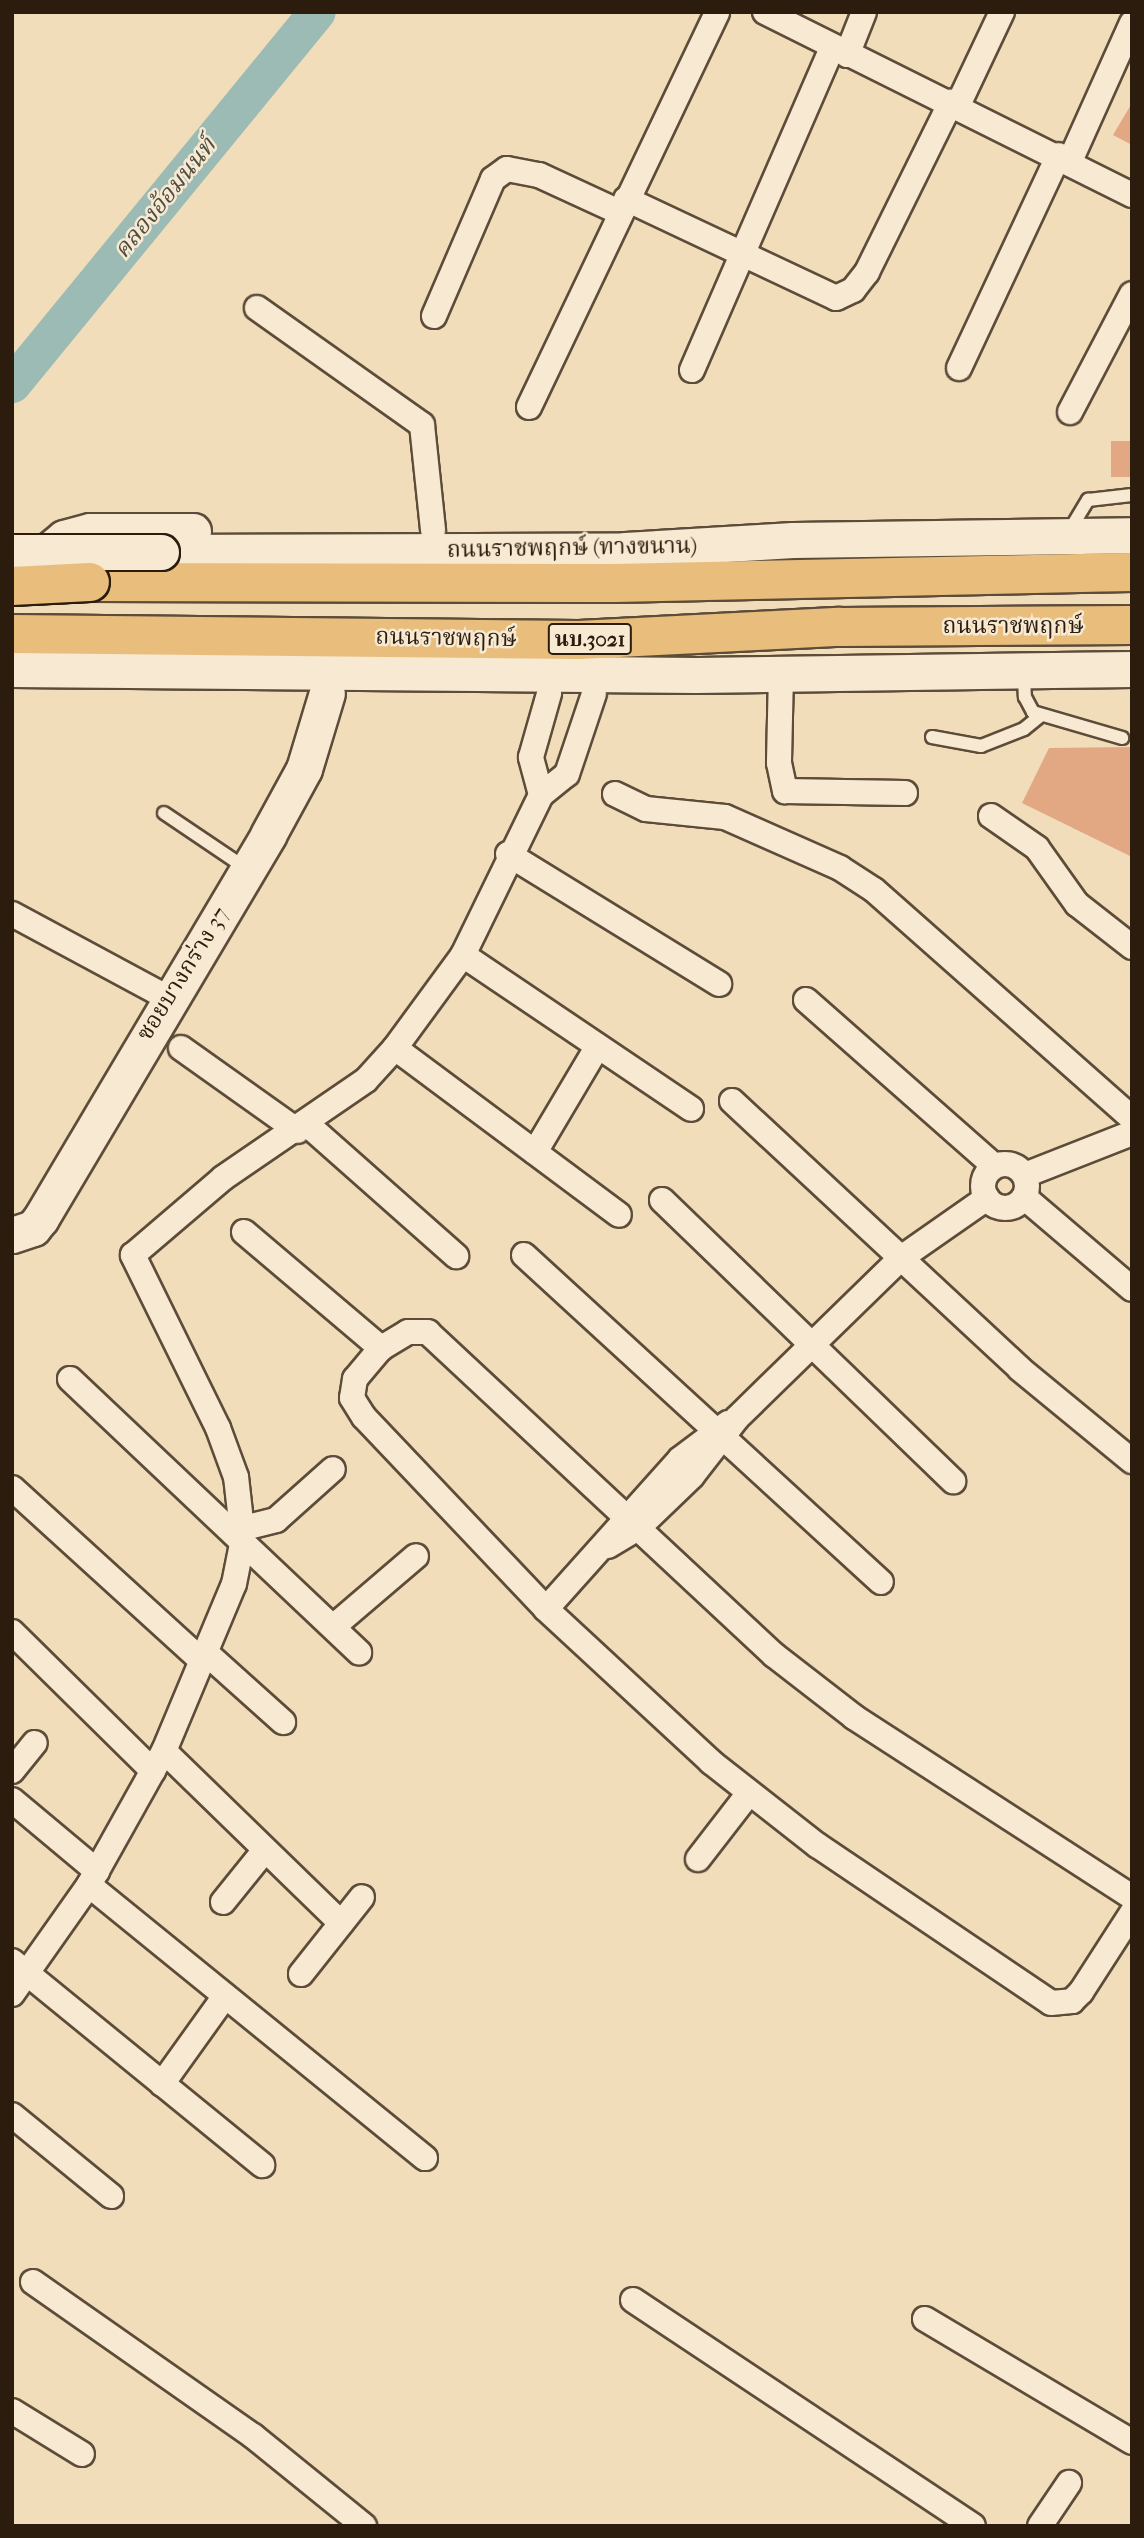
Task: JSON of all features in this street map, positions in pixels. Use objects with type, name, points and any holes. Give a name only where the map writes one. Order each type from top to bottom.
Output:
[{"type":"main road","points":[[12,587],[49,548],[90,531],[636,528],[793,540]]},
{"type":"main road","name":"ถนนราชพฤกษ์ (ทางขนาน)","points":[[12,552],[625,550],[793,540],[1132,535]]},
{"type":"main road","points":[[1048,573],[1132,558]]},
{"type":"main road","points":[[12,587],[90,582],[614,583],[1132,572]]},
{"type":"main road","name":"ถนนราชพฤกษ์","points":[[30,634],[579,640],[840,627],[1132,625]]},
{"type":"main road","points":[[1049,626],[1128,666]]},
{"type":"main road","name":"นบ.3021","points":[[12,669],[89,667],[696,675],[1128,666]]},
{"type":"main road","points":[[12,686],[327,693],[594,694],[696,675]]},
{"type":"main road","name":"ซอยบางกร่าง 37","points":[[12,1235],[33,1228],[41,1218],[247,869],[304,769],[327,693]]},
{"type":"street","points":[[529,407],[716,12]]},
{"type":"street","points":[[765,12],[840,52],[955,104],[1064,158],[1132,195]]},
{"type":"street","points":[[692,370],[840,52],[864,12]]},
{"type":"street","points":[[434,316],[493,179],[507,169],[539,175],[623,205],[746,254],[836,298],[853,289],[955,104],[1002,12]]},
{"type":"street","points":[[959,368],[1132,23]]},
{"type":"street","points":[[1070,412],[1132,294]]},
{"type":"street","points":[[257,308],[422,425],[433,530]]},
{"type":"street","points":[[781,673],[779,762],[785,791],[905,793]]},
{"type":"street","points":[[541,795],[531,757],[550,694]]},
{"type":"street","points":[[12,1994],[20,1967],[93,1878],[159,1761],[234,1584],[243,1534],[236,1477],[218,1428],[133,1255],[223,1178],[303,1128],[366,1080],[396,1048],[463,955],[508,853],[541,795],[567,774],[594,694]]},
{"type":"street","points":[[615,794],[646,809],[725,817],[840,868],[874,890],[1132,1118]]},
{"type":"street","points":[[991,816],[1037,848],[1077,904],[1132,947]]},
{"type":"street","points":[[508,853],[719,984]]},
{"type":"street","points":[[12,914],[170,999]]},
{"type":"street","points":[[463,955],[691,1109]]},
{"type":"street","points":[[806,1000],[995,1166]]},
{"type":"street","points":[[535,1152],[598,1046]]},
{"type":"street","points":[[181,1048],[303,1128],[456,1256]]},
{"type":"street","points":[[396,1048],[619,1215]]},
{"type":"street","points":[[732,1101],[1020,1369],[1132,1461]]},
{"type":"street","points":[[987,1198],[1007,1208],[1024,1186],[1132,1133]]},
{"type":"street","points":[[987,1198],[984,1180],[995,1166],[1010,1164],[1024,1186],[1132,1289]]},
{"type":"street","points":[[546,1609],[807,1346],[901,1258],[987,1198]]},
{"type":"street","points":[[662,1200],[807,1346],[953,1481]]},
{"type":"street","points":[[244,1232],[381,1348]]},
{"type":"street","points":[[524,1255],[881,1583]]},
{"type":"street","points":[[1132,1897],[854,1717],[774,1655],[631,1522],[482,1377],[428,1332],[408,1332],[381,1348],[355,1379],[356,1406],[546,1609],[749,1793],[817,1846],[1051,2003],[1072,2001],[1081,1992],[1132,1913]]},
{"type":"street","points":[[70,1379],[243,1534],[359,1652]]},
{"type":"street","points":[[243,1534],[276,1520],[333,1469]]},
{"type":"street","points":[[12,1488],[203,1656],[283,1722]]},
{"type":"street","points":[[333,1627],[416,1556]]},
{"type":"street","points":[[12,1632],[265,1850],[341,1923]]},
{"type":"street","points":[[12,1771],[35,1743]]},
{"type":"street","points":[[698,1859],[749,1793]]},
{"type":"street","points":[[12,1800],[93,1878],[225,1996],[425,2158]]},
{"type":"street","points":[[223,1902],[265,1850]]},
{"type":"street","points":[[301,1974],[362,1897]]},
{"type":"street","points":[[20,1967],[262,2165]]},
{"type":"street","points":[[162,2084],[225,1996]]},
{"type":"street","points":[[12,2115],[111,2196]]},
{"type":"street","points":[[33,2282],[253,2436],[364,2526]]},
{"type":"street","points":[[633,2300],[973,2526]]},
{"type":"street","points":[[925,2319],[1132,2442]]},
{"type":"street","points":[[12,2411],[82,2454]]},
{"type":"street","points":[[1040,2526],[1069,2483]]},
{"type":"lane","points":[[1066,537],[1088,500],[1132,495]]},
{"type":"lane","points":[[1023,667],[1025,697],[1040,716],[1122,738]]},
{"type":"lane","points":[[932,737],[981,746],[1024,729],[1040,716]]},
{"type":"lane","points":[[164,813],[247,869]]},
{"type":"building","points":[[1132,103],[1132,145],[1113,135]]},
{"type":"building","points":[[1111,441],[1132,441],[1132,477],[1111,477]]},
{"type":"building","points":[[1132,747],[1132,857],[1022,803],[1049,748]]},
{"type":"waterway","name":"คลองอ้อมนนท์","points":[[12,384],[317,12]]}]
